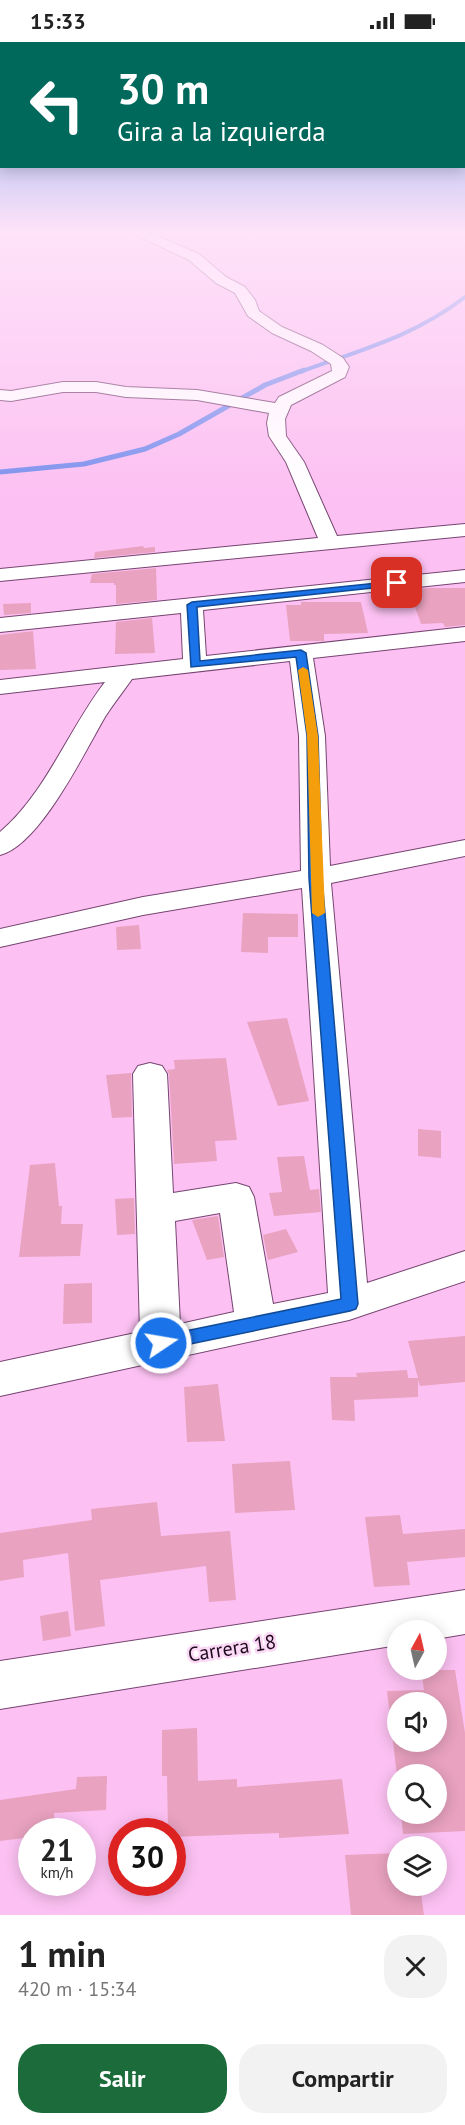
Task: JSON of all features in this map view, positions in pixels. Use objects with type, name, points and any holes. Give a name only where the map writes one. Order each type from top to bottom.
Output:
[{"type":"street","points":[[261,318],[277,330],[317,348],[337,361],[341,367],[339,374],[285,401],[278,409],[276,430],[294,461],[330,543]]},
{"type":"street","points":[[0,395],[11,396],[78,386],[126,392],[197,395],[278,409]]},
{"type":"street","points":[[0,575],[465,530]]},
{"type":"street","points":[[0,625],[465,576]]},
{"type":"street","points":[[192,605],[195,664]]},
{"type":"street","points":[[0,687],[465,634]]},
{"type":"street","points":[[301,653],[312,736],[316,878],[350,1304]]},
{"type":"street","points":[[0,847],[15,836],[63,771],[95,714],[124,673]]},
{"type":"street","points":[[0,938],[143,906],[316,878],[465,848]]},
{"type":"street","points":[[150,1074],[161,1343]]},
{"type":"street","points":[[156,1210],[236,1197],[256,1323]]},
{"type":"street","points":[[0,1379],[350,1304],[465,1266]]},
{"type":"street","name":"Carrera 18","points":[[0,1685],[465,1612]]},
{"type":"building","points":[[143,546],[144,548],[155,547],[155,552],[94,558],[95,552]]},
{"type":"building","points":[[156,568],[157,600],[116,604],[116,585],[114,583],[90,583],[92,574]]},
{"type":"building","points":[[429,588],[465,588],[465,625],[445,627],[443,623],[421,624],[410,593]]},
{"type":"building","points":[[301,602],[361,602],[368,633],[324,634],[324,641],[290,641],[286,605],[301,605]]},
{"type":"building","points":[[31,603],[31,613],[4,615],[3,604]]},
{"type":"building","points":[[152,618],[155,653],[115,654],[116,622]]},
{"type":"building","points":[[33,631],[36,669],[0,670],[0,635]]},
{"type":"building","points":[[243,913],[298,914],[298,937],[268,937],[268,953],[241,952]]},
{"type":"building","points":[[139,925],[141,949],[117,950],[116,927]]},
{"type":"building","points":[[287,1018],[309,1101],[278,1106],[247,1022]]},
{"type":"building","points":[[226,1058],[237,1140],[215,1141],[217,1161],[174,1164],[167,1070],[175,1069],[174,1060]]},
{"type":"building","points":[[131,1073],[132,1117],[112,1118],[106,1075]]},
{"type":"building","points":[[418,1129],[441,1131],[441,1158],[418,1156]]},
{"type":"building","points":[[304,1156],[310,1190],[319,1189],[321,1212],[274,1216],[269,1193],[282,1192],[277,1157]]},
{"type":"building","points":[[55,1163],[59,1206],[62,1206],[61,1224],[83,1224],[80,1256],[19,1257],[30,1165]]},
{"type":"building","points":[[134,1198],[135,1234],[117,1235],[115,1199]]},
{"type":"building","points":[[218,1216],[224,1257],[207,1260],[192,1220]]},
{"type":"building","points":[[286,1229],[298,1252],[268,1260],[263,1235]]},
{"type":"building","points":[[92,1283],[92,1323],[63,1324],[64,1284]]},
{"type":"building","points":[[465,1336],[465,1382],[420,1386],[418,1380],[418,1397],[354,1400],[355,1421],[332,1420],[330,1377],[357,1377],[356,1373],[407,1370],[408,1378],[418,1378],[408,1341]]},
{"type":"building","points":[[218,1384],[225,1441],[187,1442],[184,1387]]},
{"type":"building","points":[[290,1461],[295,1510],[235,1513],[232,1464]]},
{"type":"building","points":[[157,1502],[161,1536],[230,1531],[236,1600],[209,1602],[206,1566],[100,1580],[105,1626],[75,1631],[68,1553],[23,1560],[24,1577],[0,1581],[0,1533],[92,1520],[91,1509]]},
{"type":"building","points":[[400,1515],[403,1534],[465,1529],[465,1557],[407,1562],[410,1585],[374,1587],[365,1517]]},
{"type":"building","points":[[68,1611],[71,1636],[43,1641],[40,1616]]},
{"type":"building","points":[[447,1670],[455,1670],[465,1733],[465,1831],[403,1834],[402,1824],[447,1824],[447,1764],[396,1764],[394,1752],[447,1752],[447,1692],[387,1691],[424,1690],[422,1680],[447,1680]]},
{"type":"building","points":[[197,1728],[198,1781],[237,1779],[237,1787],[342,1779],[349,1834],[279,1838],[279,1833],[186,1836],[186,1818],[168,1818],[167,1776],[162,1776],[162,1730]]},
{"type":"building","points":[[107,1776],[106,1810],[54,1813],[54,1818],[18,1818],[18,1839],[0,1841],[0,1800],[76,1789],[77,1777]]},
{"type":"building","points":[[387,1853],[387,1896],[421,1896],[424,1915],[351,1915],[345,1855]]},
{"type":"waterway","points":[[300,372],[406,333],[432,318]]},
{"type":"waterway","points":[[0,472],[84,464],[145,449],[179,434],[265,385],[304,370]]},
{"type":"slow traffic","points":[[303,670],[312,736],[318,913]]},
{"type":"route","points":[[161,1343],[350,1304],[316,878],[312,736],[301,653],[195,664],[192,605],[397,583]]}]
